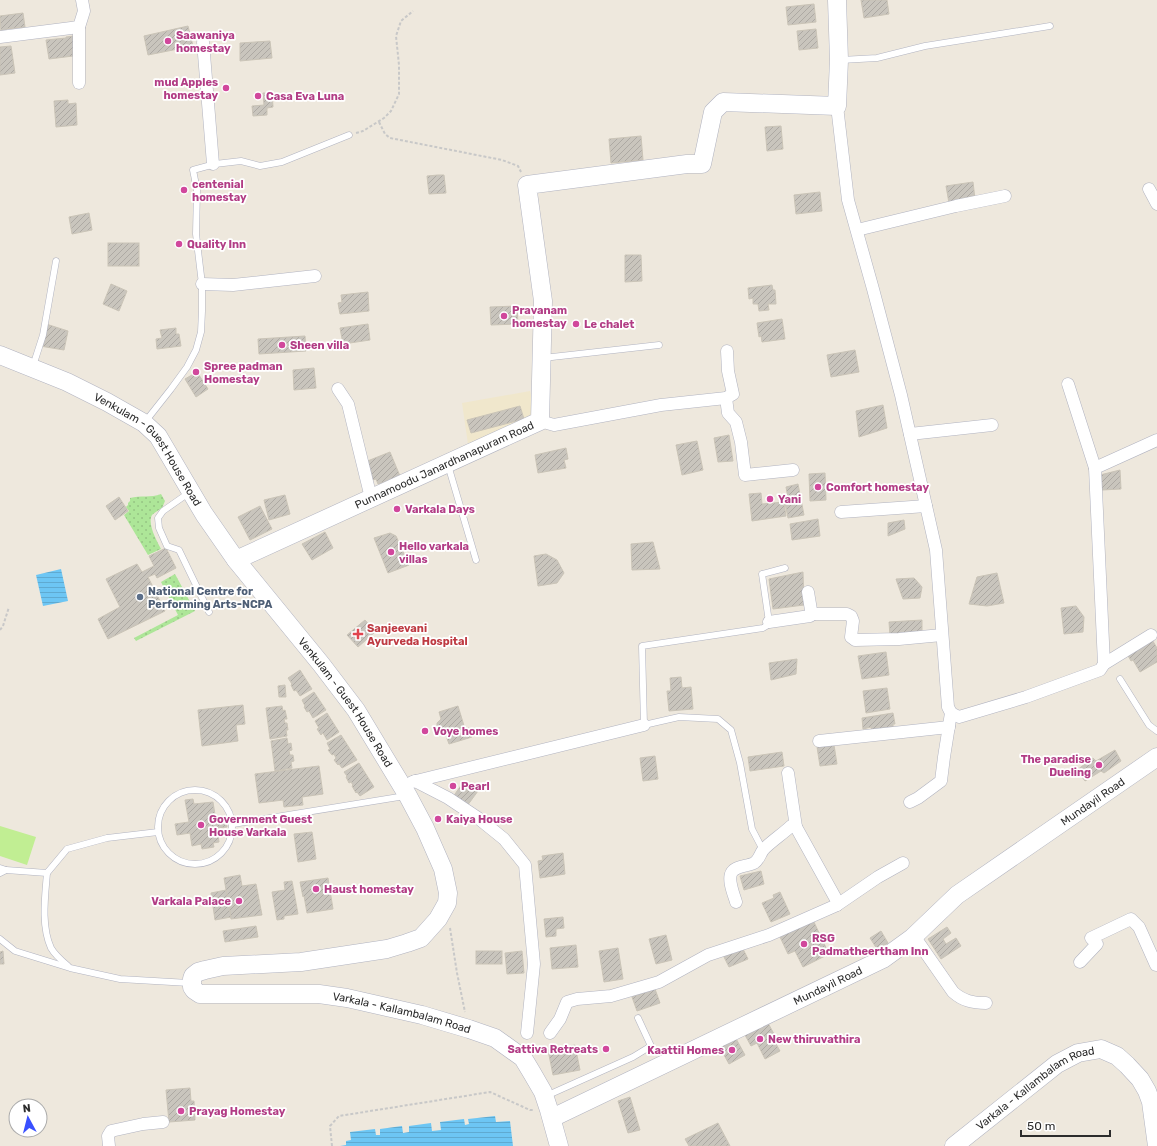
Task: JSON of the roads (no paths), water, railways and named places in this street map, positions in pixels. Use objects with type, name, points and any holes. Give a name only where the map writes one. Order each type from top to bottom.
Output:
[{"type":"main road","points":[[837,0],[839,60],[837,106]]},
{"type":"main road","name":"Punnamoodu Janardhanapuram Road","points":[[236,560],[540,421],[543,300],[527,185],[687,164],[702,164],[713,112],[723,102],[837,106]]},
{"type":"main road","name":"Venkulam - Guest House Road","points":[[0,355],[67,382],[107,402],[144,423],[158,436],[204,514],[236,560],[321,664],[356,710],[408,788],[443,869],[448,893],[447,903],[438,919],[421,938],[387,949],[301,962],[223,966],[198,972],[192,979]]},
{"type":"main road","name":"Mundayil Road","points":[[548,1108],[883,959],[914,936],[957,895],[1157,756]]},
{"type":"main road","name":"Varkala - Kallambalam Road","points":[[192,979],[194,990],[200,994],[319,994],[347,998],[422,1015],[495,1038],[523,1058],[536,1079],[548,1108],[559,1146]]},
{"type":"main road","name":"Varkala - Kallambalam Road","points":[[954,1146],[1057,1064],[1078,1053],[1101,1049],[1117,1056],[1127,1065],[1147,1091],[1151,1102],[1157,1146]]},
{"type":"street","points":[[79,83],[79,27],[84,11],[82,0]]},
{"type":"street","points":[[0,37],[79,27]]},
{"type":"street","points":[[203,42],[213,164]]},
{"type":"street","points":[[837,106],[848,200],[874,289],[910,434],[936,550],[948,707],[952,713],[959,717],[1026,697],[1100,670],[1104,664],[1151,635]]},
{"type":"street","points":[[1149,189],[1157,204]]},
{"type":"street","points":[[857,230],[956,206],[1005,196]]},
{"type":"street","points":[[202,284],[233,285],[315,276]]},
{"type":"street","points":[[540,421],[554,425],[653,406],[726,398],[733,394],[728,371],[727,352]]},
{"type":"street","points":[[1068,384],[1095,468],[1104,664]]},
{"type":"street","points":[[338,389],[348,404],[372,498]]},
{"type":"street","points":[[726,398],[728,413],[736,422],[741,442],[745,475],[792,470]]},
{"type":"street","points":[[910,434],[992,425]]},
{"type":"street","points":[[1095,468],[1157,440]]},
{"type":"street","points":[[841,512],[926,506]]},
{"type":"street","points":[[808,592],[813,614]]},
{"type":"street","points":[[769,622],[810,616],[813,614],[849,615],[852,617],[853,621],[851,637],[855,640],[899,639],[942,634]]},
{"type":"street","points":[[910,802],[941,781],[952,713]]},
{"type":"street","points":[[408,788],[644,725]]},
{"type":"street","points":[[819,741],[949,726]]},
{"type":"street","points":[[788,773],[796,827],[837,901],[837,905]]},
{"type":"street","points":[[408,788],[448,798],[478,818],[504,839],[525,865],[534,964],[527,1033]]},
{"type":"street","points":[[736,902],[730,880],[732,872],[754,863],[763,850],[792,826],[796,827]]},
{"type":"street","points":[[550,1032],[560,1019],[567,1002],[577,999],[611,996],[659,982],[708,955],[769,935],[837,905],[878,877],[903,863]]},
{"type":"street","points":[[1080,962],[1097,944],[1091,938],[1131,919],[1139,927],[1157,965]]},
{"type":"street","points":[[914,936],[952,992],[966,1000],[986,1003]]},
{"type":"street","points":[[109,1146],[108,1136],[111,1131],[143,1124],[163,1122]]},
{"type":"lane","points":[[839,60],[877,58],[925,46],[1050,26]]},
{"type":"lane","points":[[144,423],[172,389],[187,367],[196,350],[201,332],[202,284],[196,234],[196,190],[193,170],[213,164],[241,161],[260,166],[282,162],[349,135]]},
{"type":"lane","points":[[32,368],[43,335],[56,261]]},
{"type":"lane","points":[[541,358],[659,345]]},
{"type":"lane","points":[[448,463],[476,560]]},
{"type":"lane","points":[[191,492],[163,511],[158,518],[159,528],[167,546],[179,550],[209,612]]},
{"type":"lane","points":[[763,850],[752,829],[740,763],[731,730],[718,719],[679,717],[644,725],[642,646],[763,628],[768,625],[769,622],[762,574],[785,568]]},
{"type":"lane","points":[[1120,679],[1149,725],[1157,731]]},
{"type":"lane","points":[[233,824],[408,788]]},
{"type":"lane","points":[[188,790],[200,790],[213,793],[223,801],[230,812],[233,824],[232,836],[228,847],[220,856],[209,862],[198,864],[186,863],[175,859],[166,851],[160,840],[157,827],[160,814],[166,803],[176,795],[188,790]]},
{"type":"lane","points":[[70,968],[52,949],[47,936],[44,910],[47,873],[67,849],[107,838],[158,832]]},
{"type":"lane","points":[[2,870],[47,873]]},
{"type":"lane","points":[[0,939],[15,951],[42,960],[120,979],[192,979]]},
{"type":"lane","points":[[548,1108],[651,1046],[638,1018]]},
{"type":"water","points":[[61,569],[68,601],[43,606],[36,575]]},
{"type":"water","points":[[495,1116],[496,1122],[510,1121],[513,1146],[340,1146],[346,1145],[346,1141],[351,1140],[350,1132],[375,1129],[376,1135],[380,1135],[380,1129],[402,1126],[403,1133],[409,1132],[409,1126],[431,1123],[432,1131],[441,1130],[440,1122],[464,1119],[465,1125],[469,1124],[468,1119]]},
{"type":"place","name":"Saawaniya homestay","points":[[168,41]]},
{"type":"place","name":"mud Apples homestay","points":[[226,88]]},
{"type":"place","name":"Casa Eva Luna","points":[[258,96]]},
{"type":"place","name":"centenial homestay","points":[[184,190]]},
{"type":"place","name":"Quality Inn","points":[[179,244]]},
{"type":"place","name":"Pravanam homestay","points":[[504,316]]},
{"type":"place","name":"Le chalet","points":[[576,324]]},
{"type":"place","name":"Sheen villa","points":[[282,345]]},
{"type":"place","name":"Spree padman Homestay","points":[[196,372]]},
{"type":"place","name":"Comfort homestay","points":[[818,487]]},
{"type":"place","name":"Yani","points":[[770,499]]},
{"type":"place","name":"Varkala Days","points":[[397,509]]},
{"type":"place","name":"Hello varkala villas","points":[[391,552]]},
{"type":"place","name":"National Centre for Performing Arts-NCPA","points":[[140,597]]},
{"type":"place","name":"Sanjeevani Ayurveda Hospital","points":[[358,634]]},
{"type":"place","name":"Voye homes","points":[[425,731]]},
{"type":"place","name":"The paradise Dueling","points":[[1099,765]]},
{"type":"place","name":"Pearl","points":[[453,786]]},
{"type":"place","name":"Kaiya House","points":[[438,819]]},
{"type":"place","name":"Government Guest House Varkala","points":[[201,825]]},
{"type":"place","name":"Haust homestay","points":[[316,889]]},
{"type":"place","name":"Varkala Palace","points":[[239,901]]},
{"type":"place","name":"RSG Padmatheertham Inn","points":[[804,944]]},
{"type":"place","name":"New thiruvathira","points":[[760,1039]]},
{"type":"place","name":"Sattiva Retreats","points":[[606,1049]]},
{"type":"place","name":"Kaattil Homes","points":[[732,1050]]},
{"type":"place","name":"Prayag Homestay","points":[[181,1111]]}]
